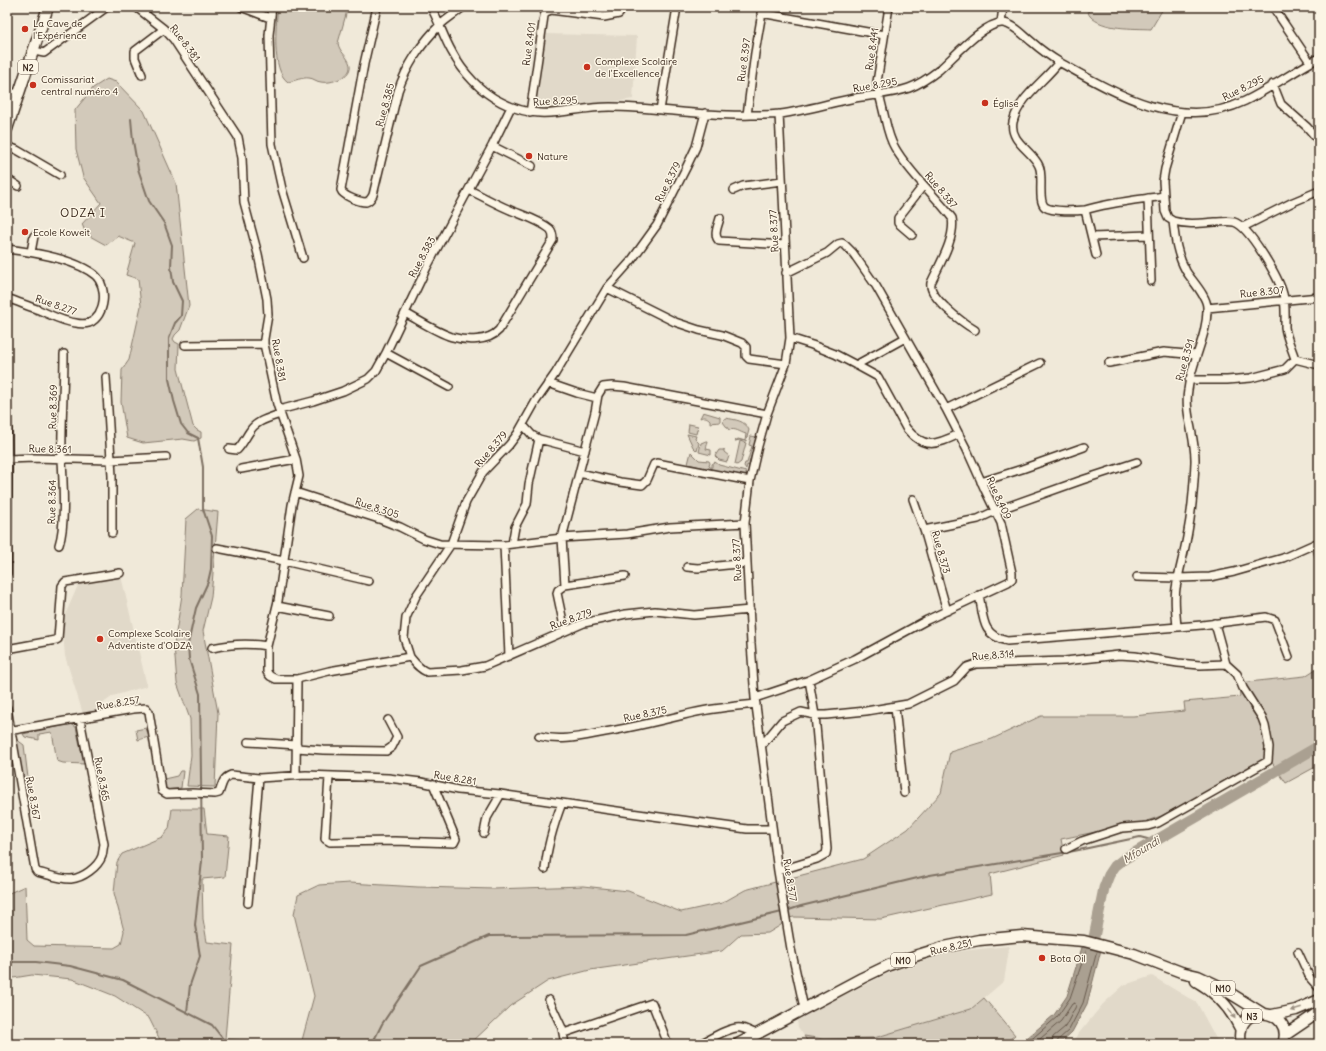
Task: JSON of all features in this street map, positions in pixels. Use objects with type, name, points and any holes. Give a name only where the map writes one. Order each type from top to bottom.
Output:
[{"type":"highway","name":"N2","points":[[7,127],[48,7]]},
{"type":"highway","name":"Rue 8.251","points":[[738,1044],[804,1008],[889,965],[944,947],[986,939],[1022,936],[1084,941],[1134,954],[1181,972],[1198,976],[1218,985],[1267,1014]]},
{"type":"highway","name":"Rue 8.251","points":[[1181,972],[1213,993],[1226,1006],[1237,1021],[1241,1037]]},
{"type":"highway","name":"N3","points":[[1232,1044],[1241,1037],[1244,1023],[1248,1018],[1255,1014],[1296,1010],[1319,1000]]},
{"type":"highway","name":"N3","points":[[1267,1014],[1281,1023],[1284,1039],[1319,1012]]},
{"type":"street","points":[[34,51],[44,53],[107,7]]},
{"type":"street","name":"Rue 8.381","points":[[136,7],[164,29],[174,40],[240,142],[244,202],[258,254],[268,315],[264,344],[279,412],[296,459],[299,476],[291,511],[277,606],[267,646]]},
{"type":"street","points":[[241,7],[270,18]]},
{"type":"street","points":[[272,7],[269,35],[272,144],[282,189],[303,258]]},
{"type":"street","name":"Rue 8.385","points":[[377,7],[364,64],[341,190],[345,197],[366,202],[370,200],[376,184],[396,98],[402,80],[416,55],[440,25],[463,7]]},
{"type":"street","name":"Rue 8.295","points":[[431,7],[452,53],[470,77],[499,102],[530,113],[542,114],[612,107],[747,116],[779,114],[908,88],[924,81],[939,70],[974,37],[993,24],[1002,23],[1013,27],[1058,62],[1093,81],[1135,101],[1159,108],[1182,112],[1209,112],[1222,110],[1246,100],[1319,58]]},
{"type":"street","name":"Rue 8.401","points":[[530,113],[544,16],[546,12],[551,10],[571,10],[604,17],[619,14],[622,7]]},
{"type":"street","points":[[660,110],[677,7]]},
{"type":"street","name":"Rue 8.441","points":[[879,94],[877,82],[889,7]]},
{"type":"street","points":[[1002,23],[1003,7]]},
{"type":"street","points":[[1273,7],[1310,62]]},
{"type":"street","points":[[762,10],[884,35]]},
{"type":"street","name":"Rue 8.397","points":[[747,116],[762,10]]},
{"type":"street","points":[[142,75],[135,58],[135,51],[164,29]]},
{"type":"street","points":[[1058,62],[1020,106],[1013,124],[1014,132],[1022,146],[1039,165],[1042,188],[1041,199],[1045,207],[1067,211],[1085,210],[1118,202],[1164,196]]},
{"type":"street","points":[[1273,84],[1282,104],[1307,127],[1319,141]]},
{"type":"street","points":[[7,92],[19,94]]},
{"type":"street","name":"Rue 8.387","points":[[879,94],[894,148],[923,186],[952,218],[953,225],[947,246],[930,287],[950,312],[964,324],[975,330]]},
{"type":"street","name":"Rue 8.383","points":[[229,450],[237,450],[257,423],[279,412],[331,395],[368,379],[376,372],[427,267],[469,190],[511,107]]},
{"type":"street","points":[[1182,112],[1165,169],[1163,181],[1165,211],[1168,218],[1180,223],[1192,224],[1226,221],[1235,222],[1243,227],[1272,269],[1280,286],[1285,300],[1286,329],[1295,359]]},
{"type":"street","name":"Rue 8.379","points":[[410,657],[404,638],[406,618],[416,596],[451,544],[466,502],[483,472],[509,445],[523,425],[608,288],[631,261],[657,225],[696,147],[705,113]]},
{"type":"street","name":"Rue 8.377","points":[[779,114],[790,338],[786,364],[767,414],[758,446],[750,481],[745,523],[756,701],[778,871],[791,949],[804,1008]]},
{"type":"street","points":[[7,146],[17,150],[60,175]]},
{"type":"street","points":[[492,146],[532,166]]},
{"type":"street","points":[[7,179],[18,186]]},
{"type":"street","points":[[734,190],[743,186],[782,181]]},
{"type":"street","points":[[912,235],[898,222],[898,218],[899,214],[923,186]]},
{"type":"street","points":[[405,313],[452,337],[473,339],[490,337],[498,330],[553,240],[553,234],[550,230],[541,224],[508,210],[469,190]]},
{"type":"street","points":[[1243,227],[1319,191]]},
{"type":"street","points":[[1148,198],[1151,281]]},
{"type":"street","points":[[1085,210],[1096,255]]},
{"type":"street","points":[[720,218],[716,235],[719,241],[785,245]]},
{"type":"street","points":[[1173,221],[1176,247],[1191,280],[1203,296],[1207,308]]},
{"type":"street","points":[[1092,238],[1149,235]]},
{"type":"street","points":[[7,249],[31,252],[34,236]]},
{"type":"street","name":"Rue 8.409","points":[[756,701],[809,680],[855,659],[903,632],[1012,579],[1003,529],[959,434],[876,286],[853,253],[842,243],[838,244],[826,253],[786,273]]},
{"type":"street","name":"Rue 8.277","points":[[7,298],[71,322],[88,323],[97,317],[102,307],[103,290],[96,277],[80,266],[31,252]]},
{"type":"street","points":[[608,288],[675,322],[699,330],[722,335],[745,344],[746,356],[749,359],[786,364]]},
{"type":"street","name":"Rue 8.307","points":[[1207,308],[1319,297]]},
{"type":"street","name":"Rue 8.391","points":[[1177,627],[1176,589],[1192,508],[1195,462],[1195,447],[1187,391],[1206,320],[1207,308]]},
{"type":"street","points":[[790,338],[812,345],[873,374],[881,381],[906,428],[912,436],[922,442],[932,444],[940,443],[959,434]]},
{"type":"street","points":[[856,365],[905,338]]},
{"type":"street","points":[[186,345],[264,344]]},
{"type":"street","points":[[386,352],[450,387]]},
{"type":"street","points":[[1110,364],[1164,352],[1197,355]]},
{"type":"street","name":"Rue 8.369","points":[[62,459],[64,354]]},
{"type":"street","points":[[1295,359],[1319,365]]},
{"type":"street","points":[[1189,380],[1227,380],[1251,378],[1285,369],[1295,359]]},
{"type":"street","points":[[946,409],[1040,363]]},
{"type":"street","points":[[106,377],[112,476],[112,533]]},
{"type":"street","points":[[548,383],[577,394],[597,398]]},
{"type":"street","points":[[564,585],[562,538],[585,452],[597,398],[603,387],[612,386],[767,414]]},
{"type":"street","points":[[7,402],[7,573]]},
{"type":"street","points":[[523,425],[532,435],[539,439],[585,452]]},
{"type":"street","points":[[512,544],[515,527],[527,504],[529,484],[539,439]]},
{"type":"street","points":[[981,482],[1084,447]]},
{"type":"street","name":"Rue 8.361","points":[[8,459],[34,458],[110,460],[166,457]]},
{"type":"street","name":"Rue 8.364","points":[[58,545],[63,519],[62,459]]},
{"type":"street","points":[[241,469],[296,459]]},
{"type":"street","points":[[924,530],[978,519],[995,511],[1137,462]]},
{"type":"street","points":[[579,473],[642,485],[647,480],[654,464],[657,463],[750,481]]},
{"type":"street","name":"Rue 8.305","points":[[295,492],[394,524],[440,544],[504,545],[562,538],[627,534],[670,527],[745,523]]},
{"type":"street","name":"Rue 8.373","points":[[913,499],[924,530],[947,611]]},
{"type":"street","points":[[1137,577],[1210,577],[1283,558],[1319,542]]},
{"type":"street","points":[[504,545],[509,656]]},
{"type":"street","points":[[216,548],[284,560],[369,581]]},
{"type":"street","points":[[687,567],[698,568],[747,563]]},
{"type":"street","points":[[7,649],[56,640],[58,638],[62,586],[65,582],[120,573]]},
{"type":"street","points":[[566,631],[557,593],[558,590],[564,585],[625,576]]},
{"type":"street","points":[[979,595],[986,627],[990,634],[1007,641],[1177,627],[1266,617],[1275,620],[1289,657]]},
{"type":"street","points":[[277,606],[329,616]]},
{"type":"street","name":"Rue 8.279","points":[[410,657],[422,670],[433,672],[479,668],[584,623],[614,616],[644,611],[694,615],[750,610]]},
{"type":"street","points":[[1066,849],[1082,841],[1122,828],[1148,826],[1158,823],[1268,762],[1269,747],[1262,718],[1243,688],[1238,674],[1226,664],[1218,631],[1214,623]]},
{"type":"street","points":[[212,648],[232,644],[256,644],[267,646],[267,672],[270,676],[276,679],[297,679],[329,671],[410,657]]},
{"type":"street","name":"Rue 8.314","points":[[762,745],[782,721],[801,712],[815,716],[896,707],[917,700],[954,681],[967,667],[976,664],[1065,661],[1120,655],[1185,664],[1226,664]]},
{"type":"street","points":[[296,776],[297,679]]},
{"type":"street","points":[[778,871],[817,859],[826,854],[827,849],[815,716],[809,680]]},
{"type":"street","name":"Rue 8.375","points":[[538,736],[549,739],[568,738],[641,726],[704,710],[756,701]]},
{"type":"street","points":[[896,707],[904,793]]},
{"type":"street","name":"Rue 8.367","points":[[7,708],[9,731],[35,869]]},
{"type":"street","name":"Rue 8.257","points":[[9,731],[146,708],[149,712],[163,793]]},
{"type":"street","name":"Rue 8.365","points":[[35,869],[37,872],[70,879],[81,876],[92,869],[99,862],[102,856],[104,844],[80,719]]},
{"type":"street","points":[[248,742],[297,746],[323,750],[386,751],[392,747],[397,737],[388,720]]},
{"type":"street","name":"Rue 8.281","points":[[163,793],[220,793],[223,781],[226,777],[231,775],[259,778],[296,776],[388,778],[433,784],[458,790],[501,794],[747,828],[772,829]]},
{"type":"street","points":[[329,777],[325,839],[330,842],[395,841],[454,843],[456,839],[433,784]]},
{"type":"street","points":[[248,903],[259,778]]},
{"type":"street","points":[[484,833],[487,818],[501,794]]},
{"type":"street","points":[[545,869],[555,822],[562,803]]},
{"type":"street","points":[[1298,952],[1310,978],[1317,988],[1319,988]]},
{"type":"street","points":[[549,1000],[564,1034],[565,1044]]},
{"type":"street","points":[[564,1034],[652,1003],[668,1044]]},
{"type":"street","points":[[700,1044],[727,1031],[737,1028],[742,1028],[756,1034]]},
{"type":"shaded area","points":[[278,7],[348,7],[338,43],[350,65],[348,73],[340,79],[330,82],[320,82],[307,78],[288,82],[279,68],[277,58],[276,25]]},
{"type":"shaded area","points":[[1087,7],[1164,7],[1151,29],[1127,28],[1102,24],[1095,21],[1090,16]]},
{"type":"shaded area","name":"Complexe Scolaire de l'Excellence","points":[[544,34],[637,36],[633,99],[603,104],[564,103],[534,108]]},
{"type":"shaded area","points":[[107,79],[116,82],[144,111],[176,183],[189,306],[180,330],[173,339],[179,344],[178,369],[193,426],[201,432],[201,438],[194,441],[183,439],[143,443],[127,438],[121,402],[122,370],[129,360],[141,306],[138,279],[126,275],[135,243],[118,236],[106,245],[86,234],[82,224],[101,203],[83,177],[76,149],[75,110],[93,88]]},
{"type":"shaded area","points":[[703,412],[720,417],[720,422],[710,423],[710,420],[707,418],[700,418]]},
{"type":"shaded area","points":[[726,418],[745,424],[749,430],[746,441],[746,434],[736,430],[729,430],[723,422]]},
{"type":"shaded area","points":[[689,424],[698,426],[696,434],[688,432]]},
{"type":"shaded area","points":[[687,434],[696,436],[695,439],[699,443],[697,451],[693,447]]},
{"type":"shaded area","points":[[751,436],[756,437],[749,466],[747,465],[746,469],[744,466],[745,463],[747,463],[752,446],[749,445]]},
{"type":"shaded area","points":[[708,441],[706,449],[711,450],[711,455],[699,452],[701,443]]},
{"type":"shaded area","points":[[740,441],[746,443],[741,462],[737,465],[735,464]]},
{"type":"shaded area","points":[[719,450],[724,450],[724,452],[729,456],[727,462],[719,460],[715,456]]},
{"type":"shaded area","points":[[691,452],[699,460],[709,461],[710,467],[712,467],[712,464],[715,462],[719,465],[746,472],[746,477],[688,464]]},
{"type":"shaded area","points":[[198,509],[218,512],[211,597],[203,631],[218,713],[215,787],[187,786],[191,755],[190,719],[177,683],[174,645],[182,595],[186,519]]},
{"type":"shaded area","points":[[1319,549],[1319,570],[1313,551]]},
{"type":"shaded area","name":"Complexe Scolaire Adventiste d'ODZA","points":[[121,576],[147,686],[113,696],[84,717],[65,656],[62,622],[79,583]]},
{"type":"shaded area","points":[[1319,667],[1319,765],[1286,783],[1269,758],[1161,816],[1144,822],[1061,839],[1064,855],[990,874],[992,894],[881,919],[794,917],[784,919],[781,925],[768,933],[741,934],[722,951],[590,970],[548,981],[510,1006],[470,1044],[301,1044],[314,996],[294,914],[298,895],[319,885],[349,883],[494,889],[583,886],[628,891],[681,912],[722,903],[745,890],[863,859],[908,829],[941,793],[950,752],[992,739],[1041,716],[1133,716],[1185,711],[1184,702],[1240,697],[1239,683],[1305,676]]},
{"type":"shaded area","points":[[71,724],[76,727],[84,764],[63,763],[57,761],[52,732],[39,734],[39,740],[25,737],[23,734]]},
{"type":"shaded area","points":[[146,728],[149,737],[138,740],[136,730]]},
{"type":"shaded area","points":[[16,739],[24,745],[28,778],[22,779]]},
{"type":"shaded area","points":[[180,771],[183,771],[181,788],[165,790],[164,779],[177,776]]},
{"type":"shaded area","points":[[172,809],[204,809],[207,834],[229,836],[225,877],[202,879],[203,919],[207,942],[233,945],[225,1039],[275,1044],[162,1044],[149,1018],[115,996],[72,979],[32,975],[7,979],[7,894],[25,886],[27,940],[34,946],[114,948],[121,944],[124,931],[114,893],[117,862],[122,854],[162,837],[169,829]]},
{"type":"shaded area","points":[[1009,946],[1004,981],[971,1009],[874,1038],[822,1039],[804,1036],[798,1027],[797,1021],[828,1003],[891,972],[950,952]]},
{"type":"shaded area","points":[[1152,976],[1197,1003],[1219,1044],[1070,1044],[1103,1004],[1124,985]]},
{"type":"shaded area","points":[[984,998],[1015,1035],[1004,1044],[809,1044],[804,1036],[823,1039],[874,1038],[971,1009]]},
{"type":"water","points":[[1084,941],[1102,946],[1087,1004],[1072,1032],[1059,1044],[1020,1044],[1054,1015],[1067,996]]},
{"type":"waterway","points":[[131,119],[138,169],[149,201],[164,223],[172,245],[171,267],[173,282],[182,301],[181,316],[175,323],[169,338],[169,379],[181,424],[188,433],[198,438],[203,467],[203,509],[212,536],[211,569],[208,582],[196,608],[188,644],[189,659],[200,694],[202,861],[195,925],[200,956],[190,985],[187,1012]]},
{"type":"waterway","name":"Mfoundi","points":[[1091,952],[1104,888],[1109,875],[1115,866],[1124,859],[1319,746]]},
{"type":"waterway","points":[[786,911],[801,906],[930,875],[1074,851],[1140,837],[1155,841]]},
{"type":"waterway","points":[[372,1044],[382,1024],[421,966],[489,936],[686,935],[782,912]]},
{"type":"waterway","points":[[7,962],[36,962],[70,966],[123,980],[212,1025],[227,1044]]},
{"type":"place","name":"La Cave de l'Expérience","points":[[25,29]]},
{"type":"place","name":"Complexe Scolaire de l'Excellence","points":[[587,67]]},
{"type":"place","name":"Comissariat central numéro 4","points":[[33,85]]},
{"type":"place","name":"Église","points":[[985,103]]},
{"type":"place","name":"Nature","points":[[529,156]]},
{"type":"place","name":"Ecole Koweit","points":[[25,232]]},
{"type":"place","name":"Complexe Scolaire Adventiste d'ODZA","points":[[100,639]]},
{"type":"place","name":"Bota Oil","points":[[1042,958]]},
{"type":"district","name":"ODZA I","points":[[83,212]]}]
